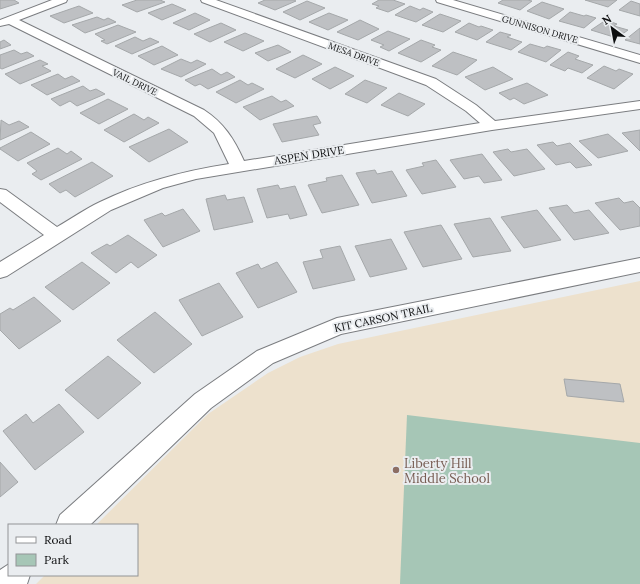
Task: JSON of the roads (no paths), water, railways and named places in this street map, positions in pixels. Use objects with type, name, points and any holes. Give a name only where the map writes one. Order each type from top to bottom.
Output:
[{"type":"street","points":[[4,22],[62,0]]},
{"type":"street","name":"MESA DRIVE","points":[[206,0],[431,82],[471,108],[492,126]]},
{"type":"street","name":"GUNNISON DRIVE","points":[[441,0],[640,59]]},
{"type":"street","name":"VAIL DRIVE","points":[[4,22],[199,113],[215,123],[226,138],[238,166]]},
{"type":"street","name":"ASPEN DRIVE","points":[[0,271],[105,206],[157,184],[196,174],[238,166],[492,126],[640,105]]},
{"type":"street","points":[[0,194],[56,236]]},
{"type":"street","name":"KIT CARSON TRAIL","points":[[71,524],[203,401],[265,357],[337,326],[640,265]]},
{"type":"street","points":[[6,584],[15,576]]},
{"type":"place","name":"Liberty Hill Middle School","points":[[396,470]]}]
